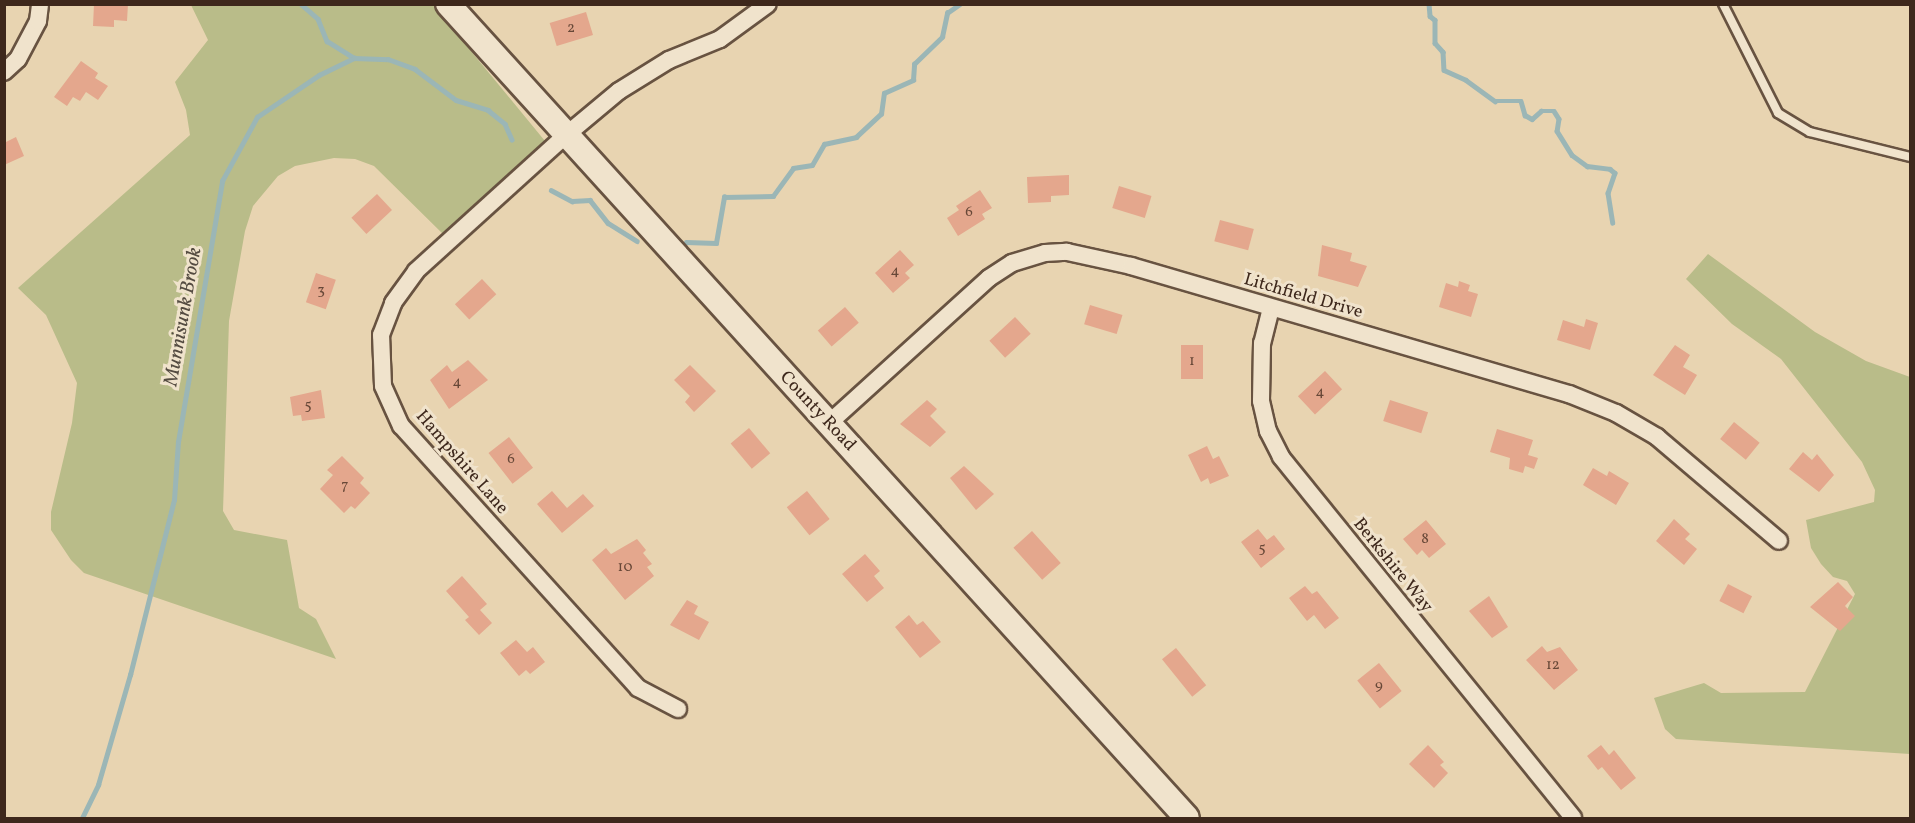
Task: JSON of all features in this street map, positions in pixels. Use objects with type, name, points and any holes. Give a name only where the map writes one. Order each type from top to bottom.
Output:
[{"type":"street","points":[[4,72],[18,59],[38,21],[40,4]]},
{"type":"street","name":"County Road","points":[[448,4],[565,136],[1187,819]]},
{"type":"street","name":"Hampshire Lane","points":[[678,709],[638,688],[401,426],[383,386],[381,335],[393,303],[416,271],[565,136],[620,91],[669,60],[720,39],[768,4]]},
{"type":"street","name":"Litchfield Drive","points":[[828,424],[989,278],[1012,263],[1045,253],[1098,257],[1569,394],[1616,413],[1657,437],[1779,541]]},
{"type":"street","name":"Berkshire Way","points":[[1271,308],[1262,343],[1261,401],[1268,431],[1281,457],[1573,819]]},
{"type":"lane","points":[[1723,4],[1778,113],[1810,132],[1911,157]]},
{"type":"green space","points":[[191,5],[433,5],[554,152],[454,224],[445,236],[374,166],[355,159],[334,158],[295,166],[278,176],[253,206],[245,231],[229,321],[223,511],[234,530],[287,540],[299,608],[316,619],[336,659],[84,573],[71,560],[51,530],[51,512],[72,423],[77,383],[46,315],[18,288],[190,135],[186,110],[175,82],[208,40]]},
{"type":"green space","points":[[1708,254],[1815,332],[1866,361],[1910,377],[1910,754],[1676,739],[1665,729],[1654,698],[1704,683],[1721,693],[1805,692],[1855,594],[1847,581],[1833,577],[1821,564],[1811,548],[1806,520],[1874,502],[1875,490],[1862,462],[1781,359],[1732,324],[1686,279]]},
{"type":"building","points":[[94,4],[128,4],[127,21],[114,20],[114,27],[93,26]]},
{"type":"building","points":[[586,12],[593,35],[557,46],[550,23]]},
{"type":"building","points":[[81,61],[98,73],[95,78],[108,86],[98,100],[86,92],[80,101],[73,97],[67,106],[54,97]]},
{"type":"building","points":[[16,137],[24,156],[4,165],[4,143]]},
{"type":"building","points":[[1069,175],[1069,195],[1051,196],[1051,202],[1028,203],[1027,177]]},
{"type":"building","points":[[1119,186],[1152,196],[1145,218],[1112,208]]},
{"type":"building","points":[[980,190],[992,208],[982,214],[985,219],[958,236],[947,218],[959,210],[956,206]]},
{"type":"building","points":[[377,194],[392,210],[366,234],[351,218]]},
{"type":"building","points":[[1220,220],[1254,229],[1248,250],[1214,241]]},
{"type":"building","points":[[1322,245],[1352,253],[1350,261],[1367,266],[1358,287],[1318,276]]},
{"type":"building","points":[[900,250],[914,265],[905,273],[910,278],[893,293],[875,273]]},
{"type":"building","points":[[316,273],[336,280],[326,309],[306,302]]},
{"type":"building","points":[[482,279],[496,294],[469,320],[455,304]]},
{"type":"building","points":[[1459,281],[1470,285],[1468,291],[1478,294],[1471,317],[1439,307],[1446,283],[1458,287]]},
{"type":"building","points":[[1090,305],[1123,315],[1117,334],[1084,324]]},
{"type":"building","points":[[845,307],[859,323],[832,346],[818,331]]},
{"type":"building","points":[[1015,317],[1031,334],[1005,358],[989,341]]},
{"type":"building","points":[[1586,319],[1598,323],[1590,350],[1557,340],[1563,320],[1584,327]]},
{"type":"building","points":[[1181,345],[1203,345],[1203,379],[1181,379]]},
{"type":"building","points":[[1675,345],[1690,355],[1683,367],[1697,375],[1685,395],[1653,375]]},
{"type":"building","points":[[468,360],[488,380],[449,409],[430,380],[447,365],[452,372]]},
{"type":"building","points":[[690,365],[716,391],[694,412],[685,402],[690,396],[674,380]]},
{"type":"building","points":[[1325,371],[1342,389],[1315,415],[1298,396]]},
{"type":"building","points":[[321,390],[325,418],[302,421],[301,415],[293,416],[290,397]]},
{"type":"building","points":[[927,400],[937,409],[930,416],[946,432],[930,447],[900,424]]},
{"type":"building","points":[[1390,400],[1428,412],[1421,433],[1383,421]]},
{"type":"building","points":[[1734,422],[1760,443],[1746,460],[1720,439]]},
{"type":"building","points":[[749,428],[770,453],[752,469],[731,443]]},
{"type":"building","points":[[1497,429],[1533,440],[1528,455],[1538,458],[1534,469],[1525,466],[1523,473],[1509,469],[1510,458],[1490,452]]},
{"type":"building","points":[[509,437],[533,468],[513,484],[489,453]]},
{"type":"building","points":[[1207,446],[1213,459],[1219,456],[1229,476],[1210,484],[1208,478],[1201,482],[1188,455]]},
{"type":"building","points":[[1803,452],[1812,460],[1817,454],[1834,475],[1819,492],[1789,469]]},
{"type":"building","points":[[342,456],[364,478],[360,483],[370,493],[355,509],[351,506],[344,513],[320,489],[333,475],[327,470]]},
{"type":"building","points":[[964,466],[994,494],[976,510],[950,478]]},
{"type":"building","points":[[1593,468],[1607,476],[1609,471],[1629,483],[1616,505],[1583,485]]},
{"type":"building","points":[[552,491],[567,508],[583,494],[594,506],[562,533],[537,504]]},
{"type":"building","points":[[807,491],[830,519],[809,535],[787,507]]},
{"type":"building","points":[[1674,519],[1690,534],[1685,539],[1697,549],[1684,565],[1656,541]]},
{"type":"building","points":[[1426,520],[1446,544],[1429,558],[1422,550],[1417,555],[1403,539]]},
{"type":"building","points":[[1258,529],[1267,540],[1274,535],[1285,549],[1261,568],[1241,542]]},
{"type":"building","points":[[1032,531],[1061,563],[1042,580],[1013,548]]},
{"type":"building","points":[[637,539],[646,550],[643,553],[652,564],[647,567],[654,576],[625,600],[592,560],[606,548],[611,554]]},
{"type":"building","points":[[865,554],[880,571],[874,576],[884,588],[867,602],[842,574]]},
{"type":"building","points":[[462,576],[487,604],[480,610],[492,623],[479,635],[465,620],[469,617],[446,591]]},
{"type":"building","points":[[1838,582],[1853,597],[1845,606],[1855,616],[1840,631],[1810,607]]},
{"type":"building","points":[[1728,584],[1752,596],[1743,613],[1719,601]]},
{"type":"building","points":[[1305,586],[1312,594],[1317,591],[1339,618],[1325,629],[1314,615],[1307,621],[1289,598]]},
{"type":"building","points":[[1489,596],[1508,627],[1492,638],[1469,611]]},
{"type":"building","points":[[687,600],[698,606],[694,614],[709,622],[699,640],[670,625]]},
{"type":"building","points":[[909,615],[917,625],[923,621],[941,642],[920,658],[895,627]]},
{"type":"building","points":[[516,640],[527,652],[533,647],[545,662],[530,674],[526,670],[519,676],[500,653]]},
{"type":"building","points":[[1542,646],[1547,652],[1560,647],[1578,670],[1554,690],[1526,660]]},
{"type":"building","points":[[1176,648],[1206,685],[1192,697],[1162,659]]},
{"type":"building","points":[[1379,663],[1402,691],[1380,709],[1357,681]]},
{"type":"building","points":[[1428,745],[1444,762],[1440,765],[1448,773],[1434,788],[1409,764]]},
{"type":"building","points":[[1601,745],[1609,755],[1614,750],[1636,778],[1621,790],[1602,767],[1598,770],[1587,756]]},
{"type":"waterway","points":[[301,4],[318,19],[327,41],[354,58]]},
{"type":"waterway","name":"Munnisunk Brook","points":[[686,242],[716,243],[724,197],[773,196],[793,168],[812,165],[824,144],[856,137],[881,114],[884,93],[913,80],[914,64],[942,37],[947,13],[960,4]]},
{"type":"waterway","points":[[1429,4],[1430,16],[1435,20],[1435,43],[1443,52],[1444,70],[1466,80],[1495,101],[1521,101],[1525,115],[1532,119],[1541,111],[1554,111],[1559,119],[1557,131],[1572,155],[1587,166],[1610,169],[1615,173],[1608,193],[1613,223]]},
{"type":"waterway","name":"Munnisunk Brook","points":[[82,818],[98,785],[130,675],[174,500],[178,442],[222,181],[257,117],[319,75],[354,58],[388,59],[415,69],[456,100],[488,110],[505,124],[512,140]]},
{"type":"waterway","name":"Munnisunk Brook","points":[[551,190],[572,201],[590,200],[608,223],[637,241]]}]
